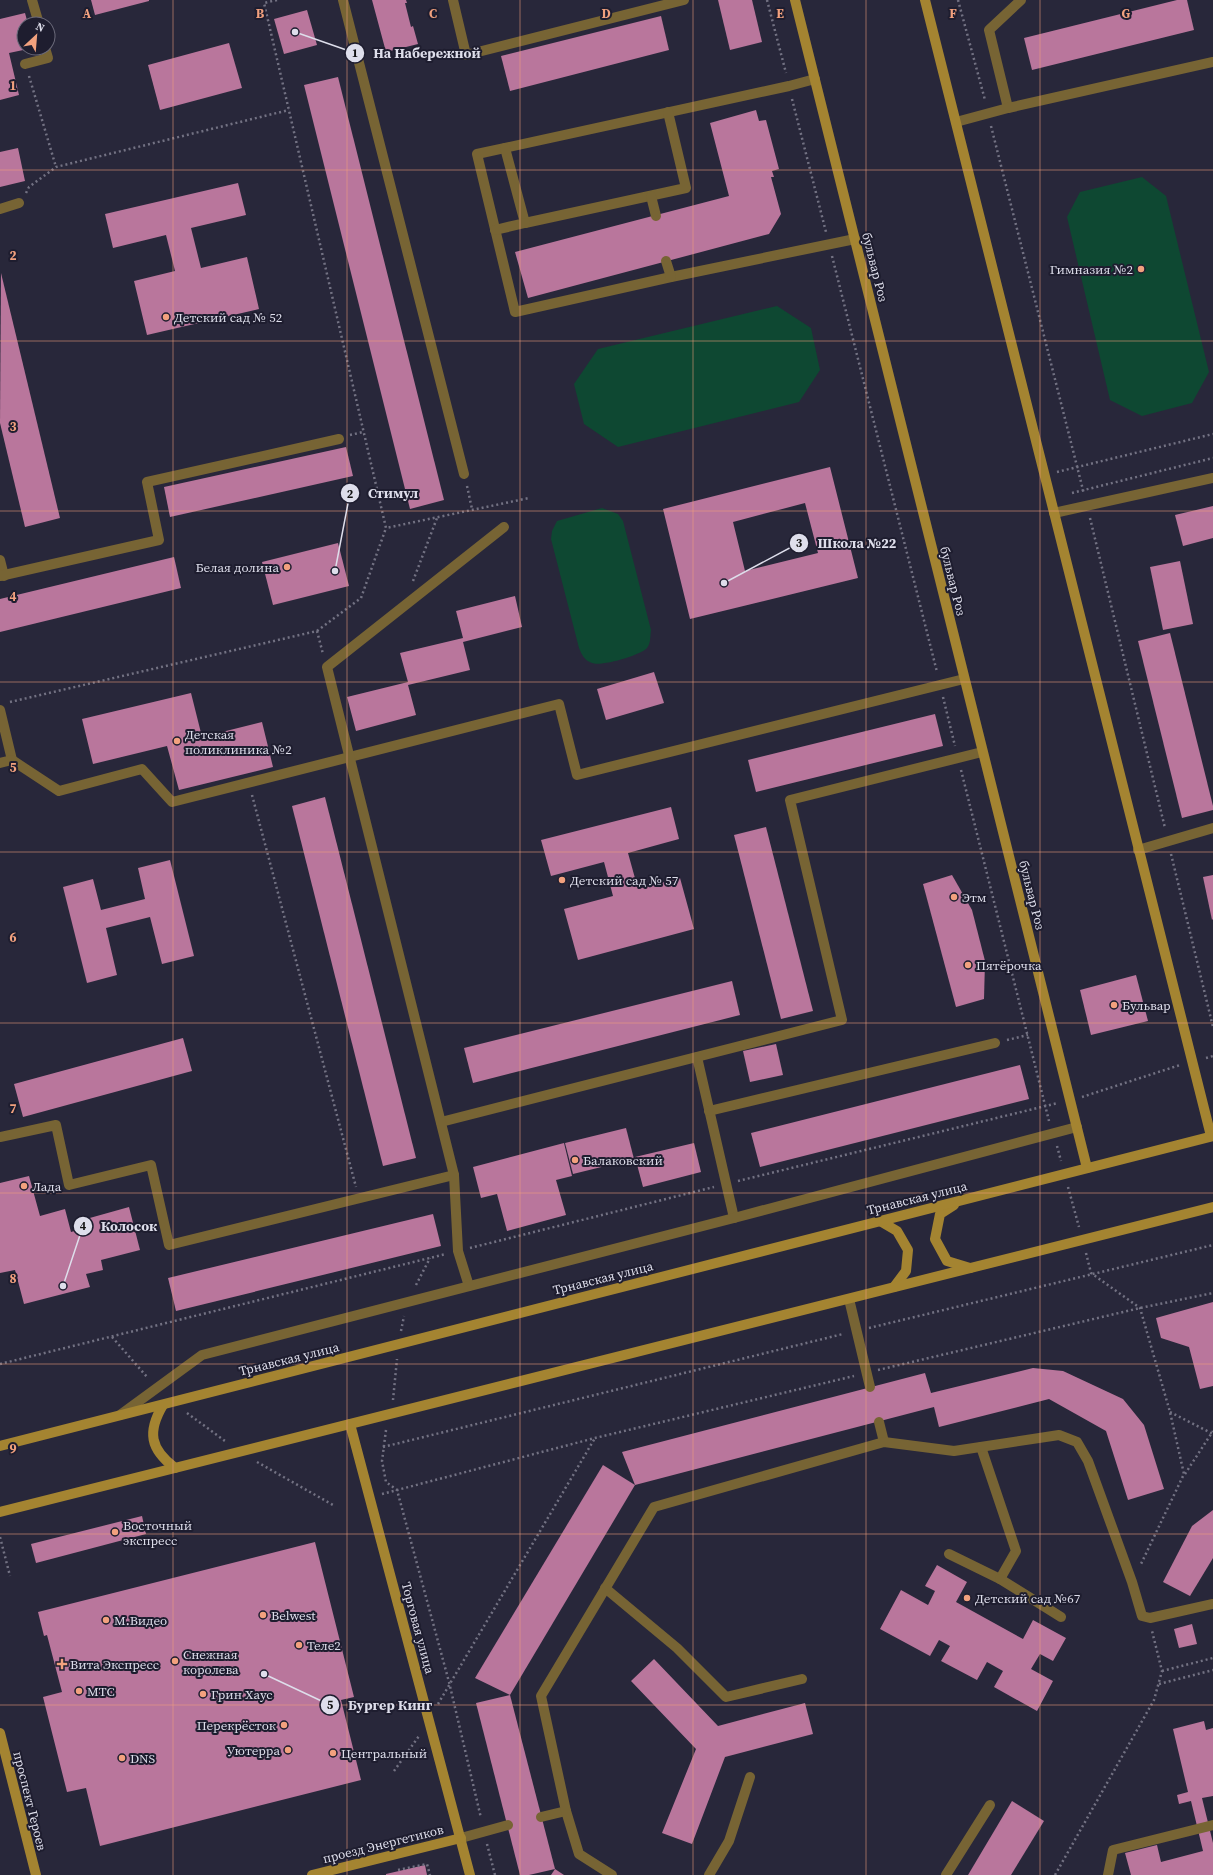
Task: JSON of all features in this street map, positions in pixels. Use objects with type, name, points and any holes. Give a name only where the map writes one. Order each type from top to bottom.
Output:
[{"type":"street","name":"бульвар Роз","points":[[795,0],[1087,1168]]},
{"type":"street","points":[[925,0],[1138,850],[1212,1136]]},
{"type":"street","name":"Трнавская улица","points":[[0,1446],[1212,1136]]},
{"type":"street","points":[[961,1200],[940,1214],[935,1239],[947,1261],[970,1268]]},
{"type":"street","points":[[0,1512],[1213,1207]]},
{"type":"street","points":[[880,1221],[898,1231],[908,1250],[906,1271],[894,1287]]},
{"type":"street","points":[[167,1403],[156,1417],[152,1430],[153,1440],[157,1451],[164,1460],[175,1468]]},
{"type":"street","name":"Торговая улица","points":[[350,1424],[470,1875]]},
{"type":"street","name":"проспект Героев","points":[[0,1733],[36,1875]]},
{"type":"street","name":"проезд Энергетиков","points":[[312,1875],[348,1871],[461,1838]]},
{"type":"lane","points":[[32,0],[37,16]]},
{"type":"lane","points":[[343,0],[464,474]]},
{"type":"lane","points":[[453,0],[466,55],[684,0]]},
{"type":"lane","points":[[1008,108],[989,30],[1021,0]]},
{"type":"lane","points":[[25,64],[48,58],[47,56]]},
{"type":"lane","points":[[956,122],[1008,108],[1213,62]]},
{"type":"lane","points":[[815,79],[789,86],[477,154],[515,312],[671,277],[855,239]]},
{"type":"lane","points":[[495,230],[686,188],[668,112]]},
{"type":"lane","points":[[505,148],[525,223]]},
{"type":"lane","points":[[651,196],[656,216]]},
{"type":"lane","points":[[0,209],[19,203]]},
{"type":"lane","points":[[666,261],[671,277]]},
{"type":"lane","points":[[0,560],[2,576],[159,540],[147,482],[339,439]]},
{"type":"lane","points":[[1054,513],[1213,478]]},
{"type":"lane","points":[[468,1286],[458,1251],[454,1176],[327,667],[504,527]]},
{"type":"lane","points":[[0,763],[12,760],[59,791],[142,769],[172,802],[559,704],[577,775],[964,679]]},
{"type":"lane","points":[[4,706],[12,760]]},
{"type":"lane","points":[[441,1122],[842,1020],[790,800],[982,752]]},
{"type":"lane","points":[[1138,850],[1213,828]]},
{"type":"lane","points":[[709,1111],[995,1043]]},
{"type":"lane","points":[[697,1057],[734,1218]]},
{"type":"lane","points":[[0,1138],[56,1125],[69,1185],[151,1165],[169,1246],[454,1176]]},
{"type":"lane","points":[[120,1415],[202,1355],[734,1218],[1077,1127]]},
{"type":"lane","points":[[849,1299],[870,1387]]},
{"type":"lane","points":[[878,1422],[884,1442]]},
{"type":"lane","points":[[612,1875],[579,1854],[566,1811],[541,1696],[654,1507],[884,1442],[954,1451],[1059,1435],[1077,1442],[1088,1461],[1132,1582],[1142,1616],[1150,1618],[1213,1604]]},
{"type":"lane","points":[[981,1446],[1016,1551],[1000,1579]]},
{"type":"lane","points":[[949,1554],[1000,1579],[1061,1617]]},
{"type":"lane","points":[[606,1588],[677,1648],[726,1697],[802,1679]]},
{"type":"lane","points":[[709,1875],[729,1841],[750,1777]]},
{"type":"lane","points":[[946,1875],[990,1805]]},
{"type":"lane","points":[[541,1817],[566,1811]]},
{"type":"lane","points":[[461,1838],[508,1825]]},
{"type":"lane","points":[[1108,1875],[1113,1850],[1213,1825]]},
{"type":"path","points":[[4,706],[317,630],[361,598],[386,528],[264,4],[277,0]]},
{"type":"path","points":[[767,0],[1045,1106],[1054,1134],[1091,1273],[1140,1308],[1170,1412],[1184,1474]]},
{"type":"path","points":[[25,64],[56,167]]},
{"type":"path","points":[[19,203],[29,187],[56,167],[289,110]]},
{"type":"path","points":[[1044,475],[1213,434]]},
{"type":"path","points":[[1050,498],[1213,458]]},
{"type":"path","points":[[464,474],[472,509]]},
{"type":"path","points":[[386,528],[529,498]]},
{"type":"path","points":[[412,585],[437,517]]},
{"type":"path","points":[[317,630],[327,667]]},
{"type":"path","points":[[249,783],[359,1199]]},
{"type":"path","points":[[995,1043],[1028,1035]]},
{"type":"path","points":[[0,1364],[725,1184],[1071,1100],[1192,1061],[1213,1056]]},
{"type":"path","points":[[383,1447],[1091,1273],[1213,1245]]},
{"type":"path","points":[[430,1258],[407,1302],[398,1344],[392,1414],[384,1433],[382,1461],[386,1482],[397,1490],[449,1682],[495,1875]]},
{"type":"path","points":[[397,1490],[595,1438],[1140,1308],[1213,1293]]},
{"type":"path","points":[[112,1337],[157,1388]]},
{"type":"path","points":[[167,1403],[239,1452],[333,1505]]},
{"type":"path","points":[[1132,1582],[1184,1474],[1212,1433],[1170,1412]]},
{"type":"path","points":[[394,1771],[429,1721],[449,1682],[595,1438]]},
{"type":"path","points":[[0,1537],[10,1576]]},
{"type":"path","points":[[1055,1875],[1154,1700],[1162,1671],[1150,1618]]},
{"type":"path","points":[[1162,1671],[1213,1658]]},
{"type":"path","points":[[1159,1684],[1213,1670]]},
{"type":"path","points":[[391,1871],[427,1864],[430,1875]]},
{"type":"green space","points":[[1142,177],[1166,196],[1209,372],[1192,403],[1142,416],[1110,400],[1067,217],[1080,192]]},
{"type":"green space","points":[[777,306],[811,328],[820,370],[799,402],[618,447],[584,424],[574,384],[598,349]]},
{"type":"green space","points":[[602,508],[618,514],[623,521],[651,630],[649,644],[643,651],[621,660],[597,664],[589,662],[585,659],[579,648],[551,539],[552,531],[557,521]]},
{"type":"building","points":[[91,0],[149,0],[149,1],[95,15]]},
{"type":"building","points":[[372,0],[406,0],[407,3],[405,3],[411,27],[413,26],[418,44],[386,52]]},
{"type":"building","points":[[718,0],[752,0],[762,42],[730,50]]},
{"type":"building","points":[[1177,0],[1187,0],[1194,30],[1032,70],[1024,38]]},
{"type":"building","points":[[307,10],[317,45],[284,54],[274,19]]},
{"type":"building","points":[[25,13],[26,16],[16,16],[16,52],[9,53],[19,95],[0,100],[0,19]]},
{"type":"building","points":[[661,16],[669,50],[510,91],[501,56]]},
{"type":"building","points":[[229,43],[242,88],[160,110],[148,65]]},
{"type":"building","points":[[338,77],[444,500],[410,509],[304,85]]},
{"type":"building","points":[[756,110],[759,121],[766,120],[779,169],[772,171],[774,177],[771,177],[781,214],[769,234],[528,298],[515,252],[729,196],[710,123]]},
{"type":"building","points":[[18,148],[25,181],[0,187],[0,152]]},
{"type":"building","points":[[238,183],[246,215],[191,228],[201,268],[247,257],[259,309],[147,335],[134,281],[175,271],[166,235],[113,248],[105,214]]},
{"type":"building","points":[[1,273],[60,518],[25,527],[0,423]]},
{"type":"building","points":[[346,447],[353,476],[170,517],[164,487]]},
{"type":"building","points":[[830,467],[858,578],[690,619],[663,509]],"holes":[[[805,503],[818,553],[745,571],[733,522]]]},
{"type":"building","points":[[1213,506],[1213,538],[1183,546],[1175,515]]},
{"type":"building","points":[[338,543],[349,586],[273,605],[262,562]]},
{"type":"building","points":[[174,557],[181,588],[0,632],[0,599]]},
{"type":"building","points":[[1180,561],[1193,624],[1163,630],[1150,567]]},
{"type":"building","points":[[515,596],[522,627],[463,642],[470,670],[408,685],[416,715],[356,731],[347,697],[408,682],[400,653],[463,638],[456,611]]},
{"type":"building","points":[[1170,633],[1213,806],[1213,810],[1182,818],[1138,641]]},
{"type":"building","points":[[654,672],[664,703],[606,720],[597,689]]},
{"type":"building","name":"Детская поликлиника №2","points":[[191,693],[202,737],[262,722],[273,767],[179,790],[167,746],[93,764],[82,719]]},
{"type":"building","points":[[935,714],[943,746],[756,792],[748,760]]},
{"type":"building","points":[[325,797],[416,1158],[383,1166],[292,806]]},
{"type":"building","points":[[671,807],[679,839],[628,853],[638,889],[680,878],[694,929],[578,960],[564,909],[613,896],[604,862],[551,876],[541,840]]},
{"type":"building","points":[[766,827],[813,1011],[781,1019],[734,835]]},
{"type":"building","points":[[170,860],[194,956],[162,964],[150,917],[106,928],[117,975],[87,983],[63,887],[93,879],[101,910],[145,899],[138,868]]},
{"type":"building","points":[[952,875],[972,910],[985,961],[984,999],[956,1007],[923,884]]},
{"type":"building","points":[[1213,875],[1213,919],[1212,920],[1203,877]]},
{"type":"building","name":"Бульвар","points":[[1136,975],[1148,1021],[1091,1035],[1080,990]]},
{"type":"building","points":[[732,981],[740,1015],[473,1083],[464,1048]]},
{"type":"building","points":[[183,1038],[192,1071],[23,1117],[14,1084]]},
{"type":"building","points":[[776,1044],[783,1075],[750,1082],[743,1051]]},
{"type":"building","points":[[1020,1065],[1029,1099],[760,1167],[751,1133]]},
{"type":"building","points":[[626,1128],[634,1159],[573,1174],[565,1143]]},
{"type":"building","points":[[564,1143],[572,1176],[556,1180],[566,1215],[507,1231],[497,1194],[481,1198],[473,1167]]},
{"type":"building","points":[[694,1143],[701,1172],[643,1187],[635,1157]]},
{"type":"building","points":[[29,1176],[40,1216],[65,1209],[71,1232],[81,1229],[79,1221],[129,1207],[140,1250],[101,1260],[103,1270],[86,1274],[90,1287],[24,1304],[15,1270],[0,1273],[0,1183]]},
{"type":"building","points":[[433,1214],[441,1246],[176,1311],[168,1278]]},
{"type":"building","points":[[1213,1302],[1213,1386],[1200,1389],[1189,1347],[1161,1338],[1156,1318]]},
{"type":"building","points":[[1033,1368],[1063,1371],[1123,1399],[1144,1425],[1164,1489],[1128,1500],[1106,1431],[1049,1399],[939,1427],[934,1407],[635,1485],[622,1452],[925,1373],[931,1393]]},
{"type":"building","points":[[603,1465],[635,1485],[510,1695],[475,1678]]},
{"type":"building","points":[[1213,1510],[1213,1558],[1190,1596],[1163,1582],[1192,1526]]},
{"type":"building","points":[[142,1516],[146,1534],[36,1563],[31,1544]]},
{"type":"building","name":"Грин Хаус","points":[[315,1542],[354,1697],[341,1700],[361,1780],[100,1846],[86,1788],[67,1792],[43,1697],[62,1692],[47,1635],[44,1636],[38,1612]]},
{"type":"building","points":[[937,1565],[967,1582],[956,1602],[1023,1639],[1033,1620],[1066,1638],[1053,1661],[1040,1654],[1031,1669],[1053,1681],[1037,1711],[994,1687],[1003,1671],[987,1662],[977,1680],[941,1661],[950,1646],[939,1640],[930,1656],[880,1629],[901,1590],[928,1605],[935,1591],[925,1586]]},
{"type":"building","points":[[1192,1624],[1197,1644],[1179,1648],[1174,1629]]},
{"type":"building","points":[[654,1659],[718,1726],[805,1703],[813,1734],[725,1757],[692,1844],[662,1833],[696,1749],[631,1681]]},
{"type":"building","points":[[510,1695],[555,1869],[529,1875],[520,1875],[476,1703]]},
{"type":"building","points":[[1204,1721],[1206,1730],[1213,1728],[1213,1796],[1202,1798],[1213,1843],[1213,1875],[1131,1875],[1125,1853],[1157,1845],[1161,1862],[1203,1851],[1191,1801],[1179,1804],[1177,1795],[1188,1792],[1173,1729]]},
{"type":"building","points":[[1012,1801],[1044,1821],[1011,1875],[968,1875]]},
{"type":"building","points":[[425,1865],[427,1875],[386,1875],[386,1874]]},
{"type":"building","points":[[555,1869],[564,1875],[551,1875]]},
{"type":"place","name":"На Набережной","points":[[295,32]]},
{"type":"place","name":"Гимназия №2","points":[[1141,269]]},
{"type":"place","name":"Детский сад № 52","points":[[166,317]]},
{"type":"place","name":"Белая долина","points":[[287,567]]},
{"type":"place","name":"Стимул","points":[[335,571]]},
{"type":"place","name":"Школа №22","points":[[724,583]]},
{"type":"place","name":"Детская поликлиника №2","points":[[177,741]]},
{"type":"place","name":"Детский сад № 57","points":[[562,880]]},
{"type":"place","name":"Этм","points":[[954,897]]},
{"type":"place","name":"Пятёрочка","points":[[968,965]]},
{"type":"place","name":"Бульвар","points":[[1114,1005]]},
{"type":"place","name":"Балаковский","points":[[575,1160]]},
{"type":"place","name":"Лада","points":[[24,1186]]},
{"type":"place","name":"Колосок","points":[[63,1286]]},
{"type":"place","name":"Восточный экспресс","points":[[115,1532]]},
{"type":"place","name":"Детский сад №67","points":[[967,1598]]},
{"type":"place","name":"Belwest","points":[[263,1615]]},
{"type":"place","name":"М.Видео","points":[[106,1620]]},
{"type":"place","name":"Теле2","points":[[299,1645]]},
{"type":"place","name":"Снежная королева","points":[[175,1661]]},
{"type":"place","name":"Вита Экспресс","points":[[62,1664]]},
{"type":"place","name":"Бургер Кинг","points":[[264,1674]]},
{"type":"place","name":"МТС","points":[[79,1691]]},
{"type":"place","name":"Грин Хаус","points":[[203,1694]]},
{"type":"place","name":"Перекрёсток","points":[[284,1725]]},
{"type":"place","name":"Уютерра","points":[[288,1750]]},
{"type":"place","name":"Центральный","points":[[333,1753]]},
{"type":"place","name":"DNS","points":[[122,1758]]}]
